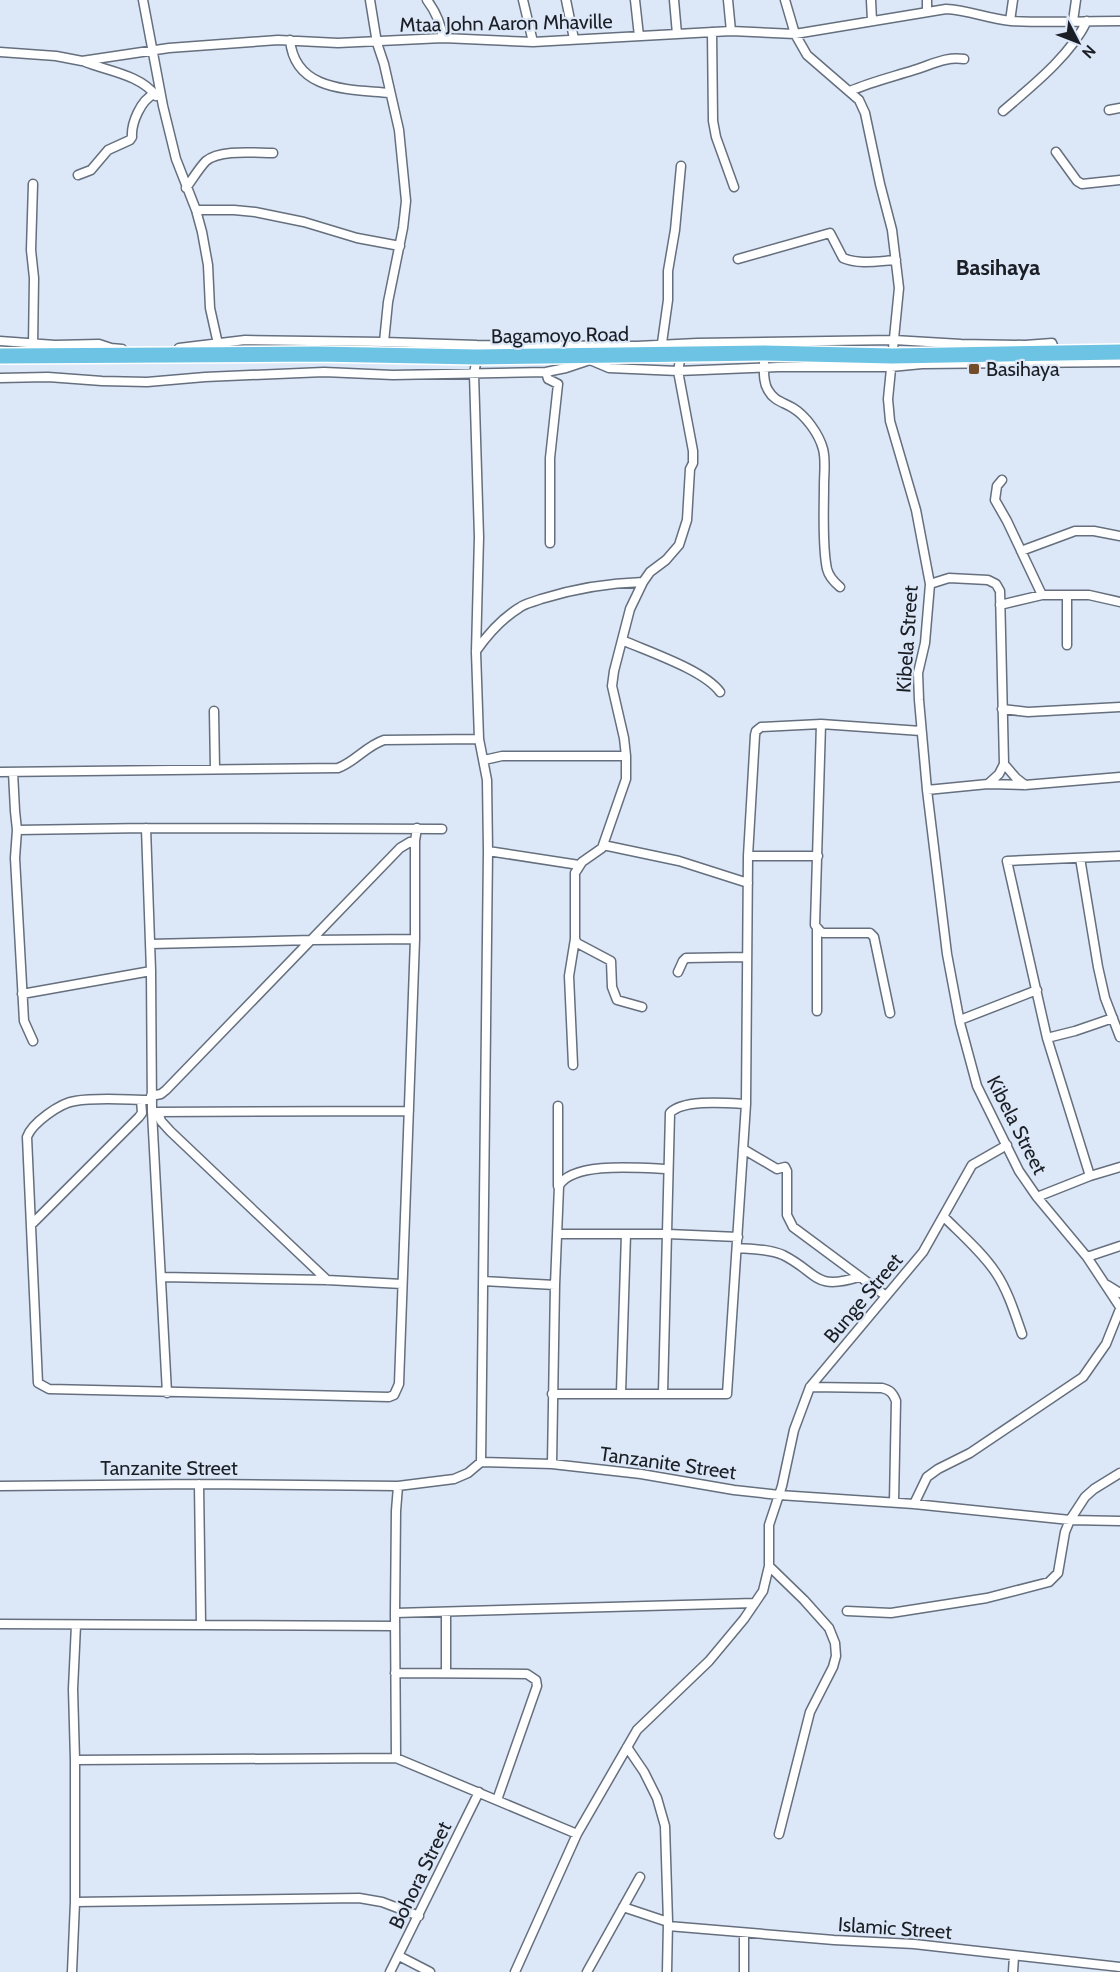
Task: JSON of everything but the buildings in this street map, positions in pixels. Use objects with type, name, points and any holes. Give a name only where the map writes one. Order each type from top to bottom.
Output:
[{"type":"highway","name":"Bagamoyo Road","points":[[0,356],[33,350],[590,358],[661,350],[681,355],[764,361],[891,361],[1120,352]]},
{"type":"street","points":[[142,0],[176,159],[196,210],[208,265],[210,308],[218,344]]},
{"type":"street","points":[[369,0],[376,43],[384,64],[399,130],[406,201],[400,246],[388,302],[384,342]]},
{"type":"street","points":[[427,0],[440,22],[443,39]]},
{"type":"street","points":[[523,0],[533,42]]},
{"type":"street","points":[[566,0],[574,39]]},
{"type":"street","points":[[635,0],[639,36]]},
{"type":"street","points":[[674,0],[677,34]]},
{"type":"street","points":[[728,0],[731,31]]},
{"type":"street","name":"Kibela Street","points":[[784,0],[795,34],[807,54],[859,100],[865,113],[892,230],[899,288],[888,399],[890,422],[910,483],[930,584],[925,643],[918,673],[921,731],[947,954],[960,1020],[977,1086],[1019,1171],[1037,1197],[1088,1257],[1120,1308]]},
{"type":"street","points":[[871,0],[872,21]]},
{"type":"street","points":[[927,0],[927,12]]},
{"type":"street","points":[[1010,21],[1013,0]]},
{"type":"street","points":[[1072,21],[1076,0]]},
{"type":"street","name":"Mtaa John Aaron Mhaville","points":[[0,52],[56,56],[82,61],[152,50],[290,40],[338,43],[443,39],[533,42],[731,31],[795,34],[946,9],[1010,21],[1120,21]]},
{"type":"street","points":[[1003,111],[1079,38],[1087,21]]},
{"type":"street","points":[[712,32],[712,121],[734,187]]},
{"type":"street","points":[[290,40],[291,50],[298,64],[318,82],[327,86],[389,93]]},
{"type":"street","points":[[850,91],[953,57],[964,59]]},
{"type":"street","points":[[82,61],[149,87],[163,106]]},
{"type":"street","points":[[78,175],[91,170],[108,150],[132,137],[131,128],[146,97],[154,93]]},
{"type":"street","points":[[1109,110],[1120,108]]},
{"type":"street","points":[[1056,152],[1077,181],[1082,184],[1120,180]]},
{"type":"street","points":[[186,188],[207,161],[215,157],[273,153]]},
{"type":"street","points":[[661,350],[681,166]]},
{"type":"street","points":[[33,184],[31,250],[34,278],[33,350]]},
{"type":"street","points":[[196,210],[255,212],[304,222],[357,238],[400,246]]},
{"type":"street","points":[[738,259],[830,233],[846,260],[859,262],[897,260]]},
{"type":"street","points":[[0,341],[33,350],[55,345],[99,344],[111,348],[162,350],[245,340],[661,350],[697,343],[894,340],[962,344],[1052,343],[1056,353]]},
{"type":"street","points":[[573,1065],[569,976],[575,939],[575,873],[579,865],[603,845],[626,779],[624,738],[612,686],[630,609],[650,572],[666,560],[679,545],[687,520],[693,451],[678,371],[681,355]]},
{"type":"street","points":[[477,357],[474,374],[478,537],[476,652],[479,739],[487,780],[488,851],[481,1462]]},
{"type":"street","points":[[0,378],[48,377],[147,382],[205,376],[324,372],[393,375],[546,372],[566,368],[590,358],[609,368],[678,371],[764,361],[764,381],[771,396],[796,410],[805,418],[818,436],[823,448],[828,569],[832,580],[840,588]]},
{"type":"street","points":[[891,361],[922,364],[1120,362]]},
{"type":"street","points":[[546,372],[548,379],[558,384],[550,458],[550,543]]},
{"type":"street","points":[[1002,480],[997,486],[995,500],[1042,595]]},
{"type":"street","points":[[1021,550],[1075,531],[1094,531],[1120,536]]},
{"type":"street","points":[[930,584],[949,578],[992,581],[1000,591],[1004,764],[999,774],[988,784]]},
{"type":"street","points":[[476,652],[499,622],[521,606],[556,594],[589,587],[620,582],[643,582]]},
{"type":"street","points":[[1000,605],[1042,595],[1089,595],[1120,602]]},
{"type":"street","points":[[1067,595],[1067,645]]},
{"type":"street","points":[[622,640],[701,675],[715,685],[720,692]]},
{"type":"street","points":[[1002,709],[1028,712],[1120,707]]},
{"type":"street","points":[[214,711],[215,769]]},
{"type":"street","points":[[816,1011],[817,928],[815,925],[821,724]]},
{"type":"street","points":[[552,1394],[727,1394],[746,1104],[748,856],[756,731],[761,728],[821,724],[921,731]]},
{"type":"street","points":[[0,772],[338,768],[384,740],[479,739]]},
{"type":"street","points":[[484,760],[502,756],[626,756]]},
{"type":"street","points":[[1004,764],[1025,785]]},
{"type":"street","points":[[13,771],[22,994],[24,1021],[33,1041]]},
{"type":"street","points":[[927,790],[988,784],[1025,785],[1120,777]]},
{"type":"street","points":[[146,828],[152,1098],[155,1112],[167,1393]]},
{"type":"street","points":[[415,841],[400,848],[161,1094],[141,1100],[73,1101],[35,1124],[27,1137],[38,1383],[49,1389],[167,1393],[389,1397],[394,1395],[399,1384],[417,828]]},
{"type":"street","points":[[17,830],[442,829]]},
{"type":"street","points":[[603,845],[679,861],[748,883]]},
{"type":"street","points":[[488,851],[579,865]]},
{"type":"street","points":[[748,856],[818,856]]},
{"type":"street","points":[[1090,1176],[1047,1038],[1007,861],[1120,856]]},
{"type":"street","points":[[1080,858],[1098,967],[1105,998],[1120,1037]]},
{"type":"street","points":[[817,928],[823,933],[870,933],[874,937],[890,1013]]},
{"type":"street","points":[[150,944],[415,939]]},
{"type":"street","points":[[575,939],[577,943],[611,961],[612,987],[617,1000],[642,1007]]},
{"type":"street","points":[[678,972],[686,958],[747,957]]},
{"type":"street","points":[[22,994],[151,972]]},
{"type":"street","points":[[960,1020],[1037,990]]},
{"type":"street","points":[[1047,1038],[1113,1018]]},
{"type":"street","points":[[31,1225],[139,1118],[142,1113],[141,1100]]},
{"type":"street","points":[[663,1393],[670,1113],[674,1108],[680,1106],[715,1103],[746,1104]]},
{"type":"street","points":[[552,1464],[558,1106]]},
{"type":"street","points":[[155,1112],[409,1111]]},
{"type":"street","points":[[155,1112],[170,1131],[327,1280]]},
{"type":"street","name":"Bunge Street","points":[[779,1495],[794,1431],[810,1387],[923,1252],[972,1165],[1007,1145]]},
{"type":"street","points":[[743,1149],[777,1169],[785,1167],[787,1171],[787,1215],[793,1227],[886,1296]]},
{"type":"street","points":[[1037,1197],[1120,1167]]},
{"type":"street","points":[[558,1192],[565,1178],[587,1170],[668,1169]]},
{"type":"street","points":[[944,1217],[983,1256],[998,1275],[1022,1334]]},
{"type":"street","points":[[556,1234],[668,1234],[738,1237]]},
{"type":"street","points":[[621,1393],[626,1234]]},
{"type":"street","points":[[1088,1257],[1120,1246]]},
{"type":"street","points":[[737,1248],[782,1254],[819,1279],[830,1283],[859,1277]]},
{"type":"street","points":[[161,1277],[327,1280],[402,1284]]},
{"type":"street","points":[[483,1281],[555,1285]]},
{"type":"street","points":[[1104,1283],[1120,1293]]},
{"type":"street","points":[[914,1504],[927,1477],[938,1468],[970,1453],[1083,1377],[1106,1344],[1120,1308]]},
{"type":"street","points":[[810,1387],[882,1388],[887,1389],[894,1396],[896,1401],[894,1502]]},
{"type":"street","name":"Tanzanite Street","points":[[0,1486],[199,1484],[398,1486],[454,1479],[468,1473],[481,1462],[552,1464],[641,1474],[734,1490],[779,1495],[894,1502],[1070,1520],[1120,1521]]},
{"type":"street","points":[[847,1611],[891,1613],[987,1598],[1049,1582],[1058,1573],[1065,1532],[1070,1520],[1085,1497],[1120,1473]]},
{"type":"street","points":[[199,1484],[201,1624]]},
{"type":"street","points":[[396,1758],[395,1614],[398,1486]]},
{"type":"street","points":[[515,1972],[577,1834],[638,1730],[709,1661],[763,1591],[769,1566],[768,1533],[779,1495]]},
{"type":"street","points":[[769,1566],[829,1628],[835,1643],[836,1656],[833,1667],[810,1712],[779,1834]]},
{"type":"street","points":[[395,1614],[755,1604]]},
{"type":"street","points":[[446,1612],[446,1673]]},
{"type":"street","points":[[0,1624],[395,1626]]},
{"type":"street","points":[[72,1972],[75,1902],[73,1689],[76,1625]]},
{"type":"street","points":[[395,1673],[527,1674],[536,1680],[537,1686],[497,1800]]},
{"type":"street","points":[[627,1747],[644,1772],[657,1798],[665,1826],[667,1972]]},
{"type":"street","points":[[75,1760],[396,1758],[577,1834]]},
{"type":"street","name":"Bohora Street","points":[[390,1972],[479,1792]]},
{"type":"street","points":[[587,1972],[640,1877]]},
{"type":"street","points":[[75,1902],[359,1898],[382,1902],[418,1916]]},
{"type":"street","name":"Islamic Street","points":[[622,1907],[668,1924],[744,1933],[914,1944],[1120,1967]]},
{"type":"street","points":[[744,1933],[744,1972]]},
{"type":"street","points":[[399,1956],[430,1972]]},
{"type":"street","points":[[1013,1972],[1014,1956]]},
{"type":"place","name":"Basihaya","points":[[974,369]]},
{"type":"district","name":"Basihaya","points":[[998,267]]}]
